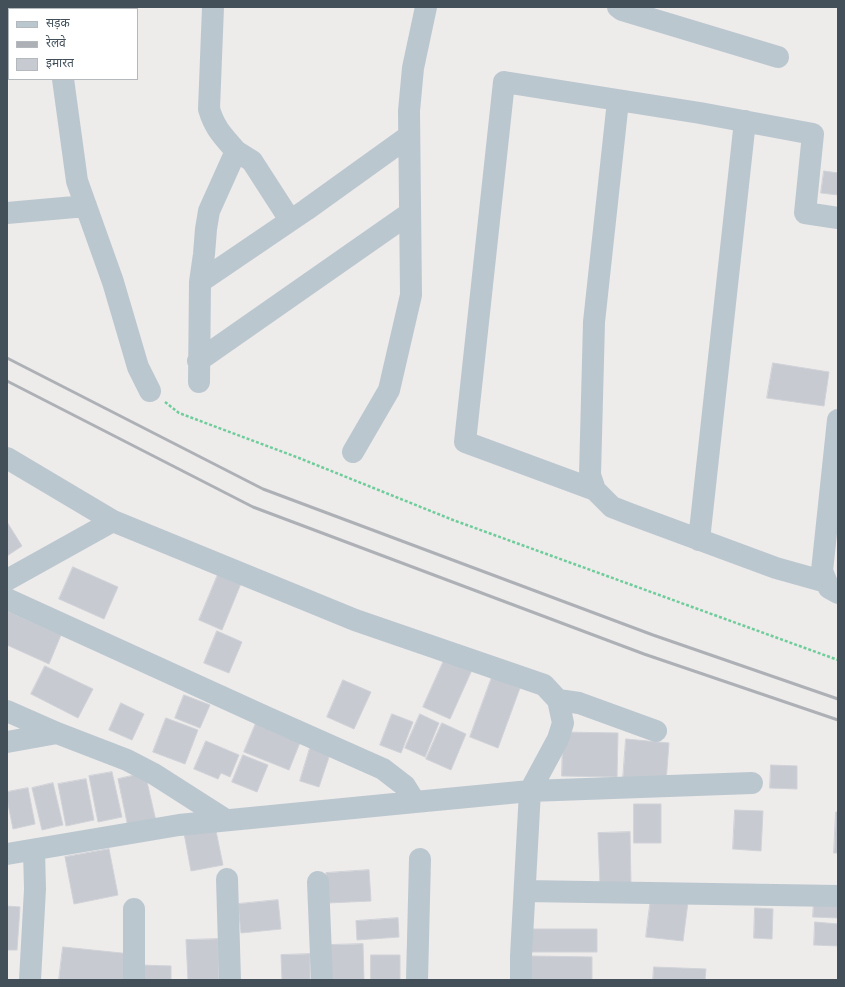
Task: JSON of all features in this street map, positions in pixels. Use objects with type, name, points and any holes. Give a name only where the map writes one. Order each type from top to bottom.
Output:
[{"type":"street","points":[[213,7],[209,109],[213,123],[222,136],[236,151],[252,161],[290,220]]},
{"type":"street","points":[[353,452],[389,390],[411,295],[409,111],[413,68],[426,7]]},
{"type":"street","points":[[618,7],[622,10],[778,57]]},
{"type":"street","points":[[63,80],[77,181],[113,282],[138,367],[150,391]]},
{"type":"street","points":[[832,587],[776,568],[612,507],[595,490],[466,442],[504,82],[700,113],[813,134],[805,214],[838,218]]},
{"type":"street","points":[[595,490],[590,475],[594,322],[618,101]]},
{"type":"street","points":[[700,540],[745,121]]},
{"type":"street","points":[[200,282],[409,136]]},
{"type":"street","points":[[199,382],[198,361],[200,282],[209,211],[236,151]]},
{"type":"street","points":[[7,213],[86,206]]},
{"type":"street","points":[[198,361],[410,213]]},
{"type":"street","points":[[832,587],[822,572],[838,420]]},
{"type":"street","points":[[7,458],[113,520],[356,620],[544,685],[558,700],[563,723],[558,739],[530,791],[521,980]]},
{"type":"street","points":[[7,580],[113,520]]},
{"type":"street","points":[[7,599],[383,769],[404,786],[415,802]]},
{"type":"street","points":[[558,700],[579,703],[656,731]]},
{"type":"street","points":[[7,711],[57,733],[127,760],[154,774],[226,820]]},
{"type":"street","points":[[7,742],[57,733]]},
{"type":"street","points":[[7,854],[179,825],[530,791],[752,783]]},
{"type":"street","points":[[30,980],[34,850]]},
{"type":"street","points":[[417,980],[420,859]]},
{"type":"street","points":[[227,879],[230,980]]},
{"type":"street","points":[[318,882],[322,980]]},
{"type":"street","points":[[525,891],[838,896]]},
{"type":"street","points":[[134,909],[134,980]]},
{"type":"path","points":[[150,391],[179,412],[299,458],[453,520],[838,660]]},
{"type":"building","points":[[824,171],[838,173],[838,195],[821,193]]},
{"type":"building","points":[[773,363],[829,372],[824,406],[767,398]]},
{"type":"building","points":[[7,522],[22,546],[7,556]]},
{"type":"building","points":[[73,567],[118,587],[104,619],[59,599]]},
{"type":"building","points":[[219,572],[242,581],[222,630],[199,620]]},
{"type":"building","points":[[7,611],[61,635],[49,664],[7,645]]},
{"type":"building","points":[[217,631],[242,642],[229,673],[204,663]]},
{"type":"building","points":[[445,658],[472,670],[450,719],[423,707]]},
{"type":"building","points":[[45,666],[93,689],[78,718],[31,694]]},
{"type":"building","points":[[492,677],[520,688],[498,748],[470,737]]},
{"type":"building","points":[[343,680],[371,692],[354,729],[327,717]]},
{"type":"building","points":[[184,695],[210,705],[200,728],[175,718]]},
{"type":"building","points":[[121,703],[144,714],[132,740],[109,730]]},
{"type":"building","points":[[392,714],[413,722],[401,753],[380,745]]},
{"type":"building","points":[[420,714],[439,723],[425,757],[405,748]]},
{"type":"building","points":[[166,718],[198,730],[185,764],[153,752]]},
{"type":"building","points":[[256,723],[301,740],[289,770],[244,752]]},
{"type":"building","points":[[442,723],[466,734],[451,770],[426,759]]},
{"type":"building","points":[[563,732],[618,733],[617,777],[562,776]]},
{"type":"building","points":[[626,739],[669,743],[666,782],[623,779]]},
{"type":"building","points":[[206,741],[239,755],[230,777],[221,773],[218,779],[194,769]]},
{"type":"building","points":[[310,748],[330,754],[319,787],[300,781]]},
{"type":"building","points":[[243,755],[268,765],[257,792],[232,782]]},
{"type":"building","points":[[771,765],[797,766],[797,789],[770,788]]},
{"type":"building","points":[[112,772],[122,817],[98,822],[89,776]]},
{"type":"building","points":[[145,773],[156,821],[128,827],[118,779]]},
{"type":"building","points":[[86,779],[94,820],[66,826],[58,784]]},
{"type":"building","points":[[53,783],[63,825],[42,830],[32,788]]},
{"type":"building","points":[[28,788],[35,824],[13,829],[7,792]]},
{"type":"building","points":[[634,804],[661,804],[661,843],[634,843]]},
{"type":"building","points":[[735,810],[763,811],[761,851],[733,849]]},
{"type":"building","points":[[836,812],[838,812],[838,853],[834,853]]},
{"type":"building","points":[[215,826],[223,865],[191,871],[184,833]]},
{"type":"building","points":[[630,832],[631,885],[600,885],[598,833]]},
{"type":"building","points":[[109,849],[118,895],[74,904],[65,857]]},
{"type":"building","points":[[369,870],[371,901],[328,903],[326,873]]},
{"type":"building","points":[[651,897],[688,902],[683,941],[646,937]]},
{"type":"building","points":[[814,899],[838,900],[838,918],[813,917]]},
{"type":"building","points":[[278,900],[281,929],[241,933],[238,904]]},
{"type":"building","points":[[7,906],[20,907],[17,950],[7,950]]},
{"type":"building","points":[[755,908],[773,909],[772,939],[754,938]]},
{"type":"building","points":[[398,918],[399,937],[357,940],[356,921]]},
{"type":"building","points":[[815,922],[838,924],[838,946],[814,945]]},
{"type":"building","points":[[531,929],[597,929],[597,952],[531,952]]},
{"type":"building","points":[[218,939],[219,980],[188,980],[186,940]]},
{"type":"building","points":[[363,944],[364,980],[331,980],[330,945]]},
{"type":"building","points":[[63,947],[131,954],[129,980],[59,980]]},
{"type":"building","points":[[310,954],[310,980],[282,980],[281,955]]},
{"type":"building","points":[[371,955],[400,955],[400,980],[371,980]]},
{"type":"building","points":[[531,956],[592,957],[592,980],[531,980]]},
{"type":"building","points":[[140,965],[171,966],[171,980],[140,980]]},
{"type":"building","points":[[654,967],[706,969],[705,980],[653,980]]},
{"type":"railway","points":[[7,358],[263,489],[653,635],[838,699]]},
{"type":"railway","points":[[7,381],[253,507],[644,654],[838,720]]}]
